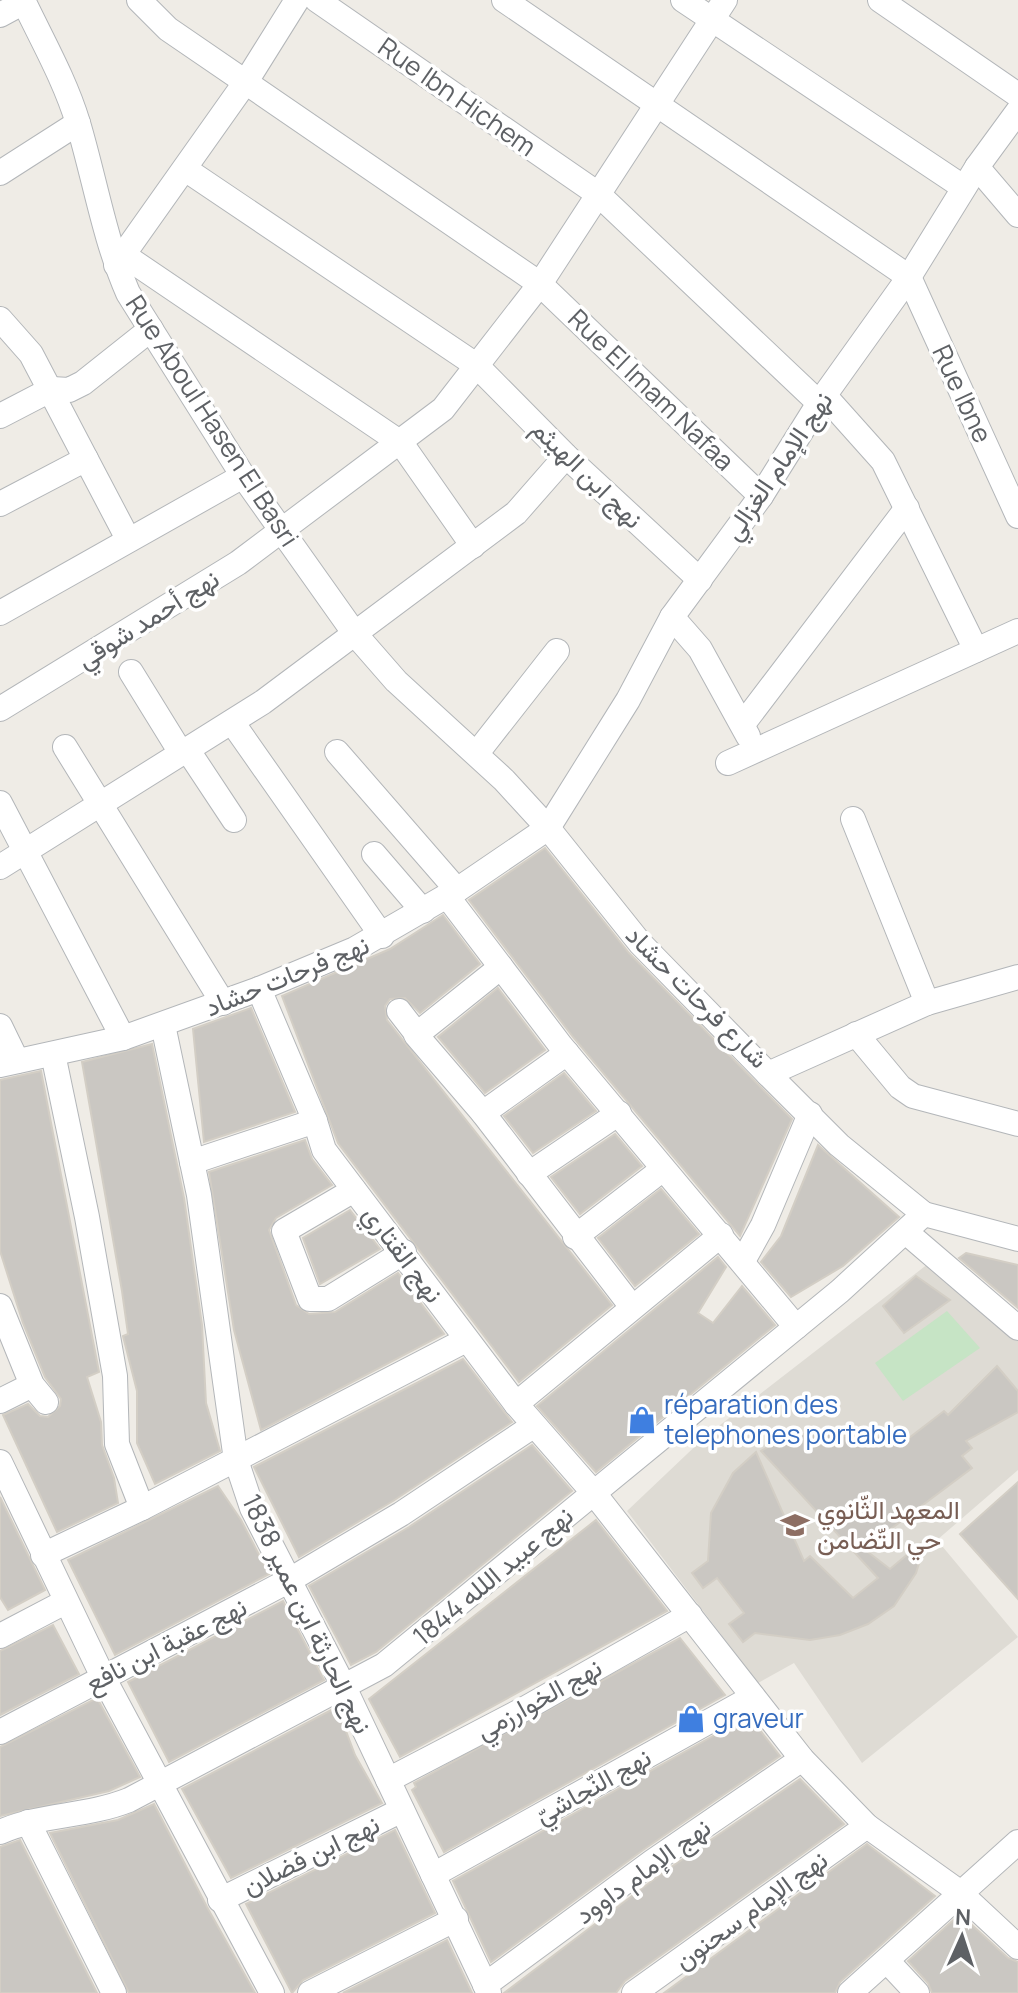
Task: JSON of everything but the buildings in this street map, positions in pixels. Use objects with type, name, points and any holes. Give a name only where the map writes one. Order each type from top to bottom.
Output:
[{"type":"street","name":"Rue El Imam Nafaa","points":[[139,0],[168,29],[247,80],[540,284],[761,496]]},
{"type":"street","points":[[297,0],[247,80],[120,260],[401,443],[473,546]]},
{"type":"street","name":"Rue Ibn Hichem","points":[[317,0],[598,194],[822,399],[883,461],[976,650]]},
{"type":"street","points":[[504,0],[909,277]]},
{"type":"street","points":[[683,0],[718,10],[963,187]]},
{"type":"street","points":[[880,0],[1018,95]]},
{"type":"street","points":[[0,15],[23,1]]},
{"type":"street","name":"Rue Aboul Hasen El Basri","points":[[23,1],[58,71],[78,123],[128,293],[243,476],[289,528],[355,634],[396,681],[504,780]]},
{"type":"street","name":"نهج أحمد شوقي","points":[[0,709],[289,528],[401,443],[454,398],[540,284],[718,10]]},
{"type":"street","name":"نهج الإمام الغزالي","points":[[548,828],[628,700],[672,617],[761,496],[822,399],[909,277],[963,187],[1018,111]]},
{"type":"street","points":[[0,173],[78,123]]},
{"type":"street","points":[[977,167],[1018,215]]},
{"type":"street","name":"نهج ابن الهيثم","points":[[185,169],[476,365],[566,456],[700,580]]},
{"type":"street","name":"Rue Ibne","points":[[909,277],[1016,508]]},
{"type":"street","points":[[0,319],[16,334],[52,389],[128,539]]},
{"type":"street","points":[[0,416],[52,389],[69,390],[83,383],[151,329]]},
{"type":"street","points":[[0,867],[232,722],[355,634],[516,513],[566,456]]},
{"type":"street","points":[[0,504],[86,459]]},
{"type":"street","points":[[0,613],[243,476]]},
{"type":"street","points":[[743,724],[907,508]]},
{"type":"street","points":[[672,617],[700,649],[743,724],[754,750]]},
{"type":"street","points":[[728,763],[1018,631]]},
{"type":"street","points":[[477,753],[557,651]]},
{"type":"street","points":[[131,672],[234,820]]},
{"type":"street","points":[[232,722],[382,936]]},
{"type":"street","points":[[65,747],[223,1003]]},
{"type":"street","points":[[337,752],[452,893],[501,967],[567,1053],[796,1327]]},
{"type":"street","name":"شارع فرحات حشاد","points":[[504,780],[548,828],[640,943],[768,1074],[927,1003],[1018,977]]},
{"type":"street","points":[[0,803],[123,1038]]},
{"type":"street","points":[[853,819],[927,1003]]},
{"type":"street","name":"نهج فرحات حشاد","points":[[9,1063],[123,1038],[163,1025],[259,989],[382,936],[548,828]]},
{"type":"street","points":[[374,854],[423,911]]},
{"type":"street","points":[[416,1033],[501,967]]},
{"type":"street","name":"نهج القتاري","points":[[259,989],[315,1121],[324,1150],[533,1426],[593,1492],[802,1759],[867,1826],[960,1893],[1018,1947]]},
{"type":"street","points":[[399,1011],[483,1113],[575,1237],[632,1307]]},
{"type":"street","name":"نهج الحارثة ابن عمير 1838","points":[[163,1025],[192,1162],[236,1460],[252,1508],[344,1687],[487,1989]]},
{"type":"street","points":[[0,1026],[9,1063]]},
{"type":"street","points":[[856,1034],[900,1087],[913,1096],[1018,1124]]},
{"type":"street","points":[[483,1113],[567,1053]]},
{"type":"street","points":[[53,1054],[87,1217],[115,1376],[117,1444],[142,1508]]},
{"type":"street","points":[[768,1074],[866,1169],[924,1214],[1018,1239]]},
{"type":"street","points":[[529,1174],[619,1113]]},
{"type":"street","points":[[743,1261],[763,1225],[810,1114]]},
{"type":"street","points":[[192,1162],[315,1121]]},
{"type":"street","points":[[575,1237],[663,1169]]},
{"type":"street","points":[[354,1190],[284,1231],[310,1299],[328,1299],[404,1252]]},
{"type":"street","name":"نهج عبيد اللله 1844","points":[[0,1832],[28,1822],[106,1809],[344,1687],[393,1658],[796,1327],[907,1233],[924,1214]]},
{"type":"street","points":[[907,1233],[1018,1328]]},
{"type":"street","points":[[516,1404],[721,1235]]},
{"type":"street","points":[[0,1306],[39,1393],[0,1401]]},
{"type":"street","points":[[43,1555],[142,1508],[466,1340]]},
{"type":"street","name":"نهج عقبة ابن نافع","points":[[0,1732],[288,1581],[401,1514],[533,1426]]},
{"type":"street","points":[[0,1462],[103,1677],[272,1993]]},
{"type":"street","points":[[0,1636],[65,1602]]},
{"type":"street","name":"نهج الخوارزمي","points":[[388,1780],[526,1708],[690,1615]]},
{"type":"street","name":"نهج النّجاشيّ","points":[[433,1875],[753,1697]]},
{"type":"street","name":"نهج الإمام داوود","points":[[487,1989],[652,1862],[802,1759]]},
{"type":"street","name":"نهج ابن فضلان","points":[[220,1900],[402,1810]]},
{"type":"street","points":[[28,1822],[114,1993]]},
{"type":"street","name":"نهج الإمام سحنون","points":[[634,1993],[867,1826]]},
{"type":"street","points":[[850,1993],[1018,1842]]},
{"type":"street","points":[[310,1993],[456,1919]]},
{"type":"street","points":[[888,1962],[917,1993]]},
{"type":"shaded area","name":"المعهد الثّانوي حي التّضامن","points":[[933,1260],[1018,1337],[1018,1470],[937,1540],[1018,1637],[862,1763],[794,1663],[758,1683],[627,1511],[706,1436]]},
{"type":"green space","points":[[947,1311],[980,1348],[903,1401],[875,1363]]},
{"type":"place","name":"réparation des telephones portable","points":[[642,1420]]},
{"type":"place","name":"المعهد الثّانوي حي التّضامن","points":[[795,1525]]},
{"type":"place","name":"graveur","points":[[691,1719]]}]
